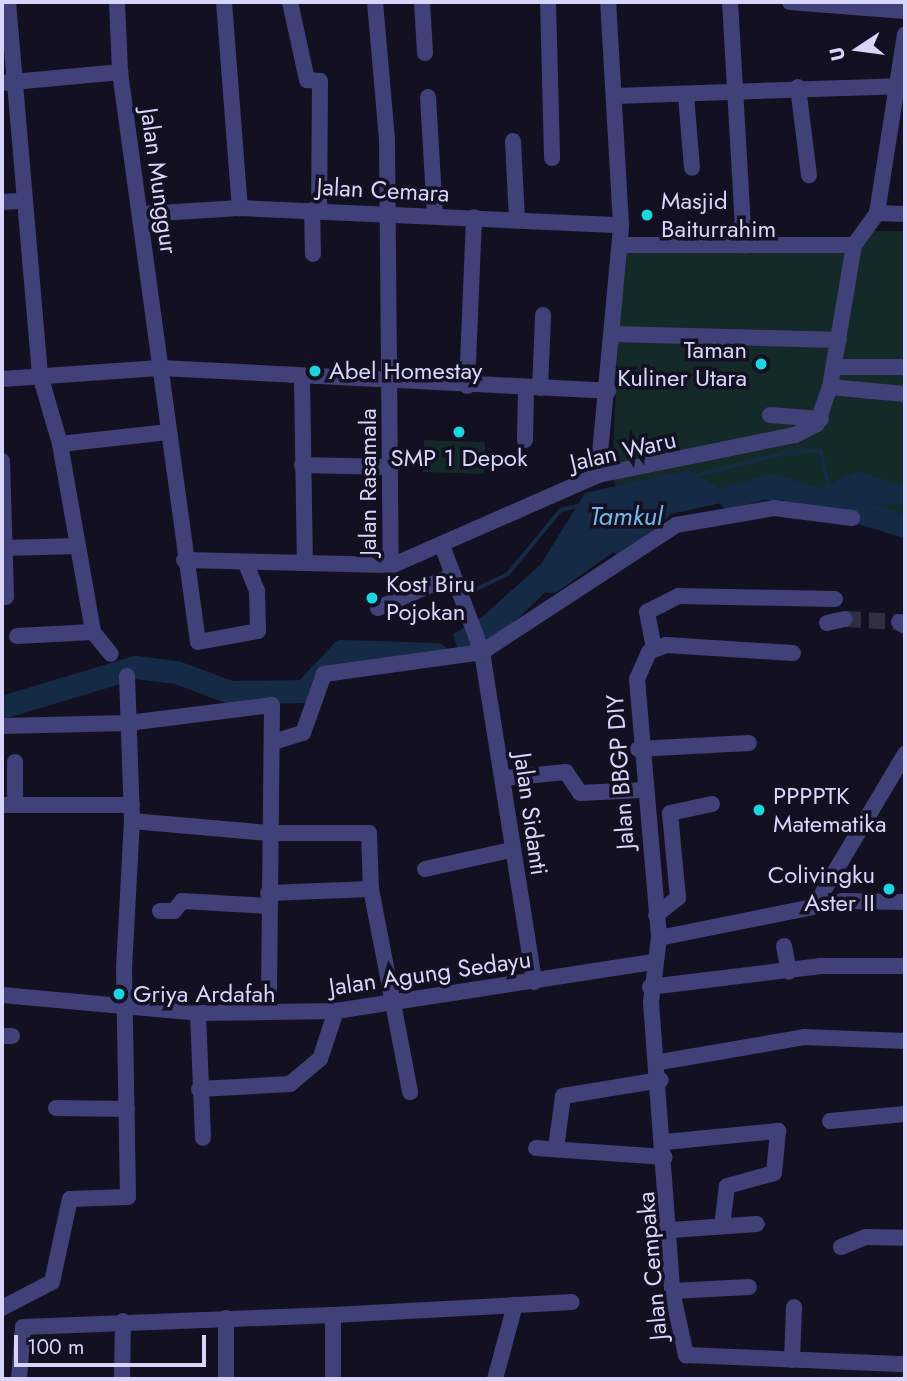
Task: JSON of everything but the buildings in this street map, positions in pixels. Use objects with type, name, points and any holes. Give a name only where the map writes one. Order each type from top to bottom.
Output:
[{"type":"street","points":[[8,2],[8,82],[24,201],[40,375],[61,444],[93,632],[111,654]]},
{"type":"street","name":"Jalan Munggur","points":[[117,2],[120,72],[143,214],[160,368]]},
{"type":"street","points":[[224,2],[240,208]]},
{"type":"street","points":[[290,2],[307,80],[320,81],[313,254]]},
{"type":"street","name":"Jalan Rasamala","points":[[375,2],[387,216],[391,384],[387,565],[443,548]]},
{"type":"street","points":[[422,2],[425,53]]},
{"type":"street","points":[[548,2],[552,158]]},
{"type":"street","points":[[598,475],[614,334],[621,225],[608,2]]},
{"type":"street","points":[[730,2],[733,92],[744,246]]},
{"type":"street","points":[[790,2],[905,11]]},
{"type":"street","points":[[770,415],[821,419],[834,367],[854,245],[877,213],[905,34]]},
{"type":"street","points":[[8,82],[120,72]]},
{"type":"street","points":[[615,96],[686,96],[798,87],[897,86]]},
{"type":"street","points":[[798,87],[808,175]]},
{"type":"street","points":[[686,96],[692,168]]},
{"type":"street","points":[[428,97],[435,216]]},
{"type":"street","points":[[513,141],[517,220]]},
{"type":"street","points":[[2,202],[24,201]]},
{"type":"street","name":"Jalan Cemara","points":[[143,214],[240,208],[621,225]]},
{"type":"street","points":[[877,213],[905,214]]},
{"type":"street","points":[[467,386],[474,217]]},
{"type":"street","points":[[620,245],[854,245]]},
{"type":"street","points":[[525,440],[543,315]]},
{"type":"street","points":[[614,334],[839,340]]},
{"type":"street","points":[[834,367],[905,367]]},
{"type":"street","points":[[160,368],[195,639],[256,634],[257,591],[246,564]]},
{"type":"street","points":[[2,379],[160,368],[391,384],[608,391]]},
{"type":"street","points":[[302,378],[305,563]]},
{"type":"street","points":[[830,387],[905,394]]},
{"type":"street","name":"Jalan Waru","points":[[443,548],[598,475],[795,435],[821,419]]},
{"type":"street","points":[[61,444],[168,432]]},
{"type":"street","points":[[2,461],[6,597]]},
{"type":"street","points":[[302,465],[390,467]]},
{"type":"street","points":[[273,742],[303,733],[324,674],[481,649],[676,525],[774,508],[852,518]]},
{"type":"street","points":[[5,548],[78,546]]},
{"type":"street","points":[[378,608],[454,578],[443,548]]},
{"type":"street","points":[[184,560],[246,564],[387,565]]},
{"type":"street","name":"Jalan Sidanti","points":[[454,578],[481,649],[505,778],[512,850],[534,982]]},
{"type":"street","points":[[793,653],[654,648],[648,612],[679,596],[835,600]]},
{"type":"street","points":[[827,623],[845,619]]},
{"type":"street","points":[[17,636],[93,632]]},
{"type":"street","name":"Jalan BBGP DIY","points":[[654,648],[635,690],[657,951]]},
{"type":"street","points":[[2,1308],[52,1282],[70,1199],[128,1197],[127,1005],[132,813],[127,676]]},
{"type":"street","points":[[2,726],[128,723],[272,705],[268,899],[270,1012]]},
{"type":"street","points":[[638,750],[749,743]]},
{"type":"street","points":[[815,905],[905,754]]},
{"type":"street","points":[[15,762],[9,805],[132,813],[270,833],[366,831],[374,846],[371,889],[410,1092]]},
{"type":"street","points":[[505,778],[566,772],[580,793],[642,790]]},
{"type":"street","points":[[656,915],[678,898],[670,813],[712,804]]},
{"type":"street","points":[[425,869],[512,850]]},
{"type":"street","points":[[160,911],[173,911],[182,901],[268,899],[371,889]]},
{"type":"street","name":"Jalan Agung Sedayu","points":[[2,995],[198,1013],[336,1011],[394,1005],[534,982],[657,951],[815,905],[860,900],[905,902]]},
{"type":"street","points":[[785,946],[789,972]]},
{"type":"street","name":"Jalan Cempaka","points":[[657,951],[650,987],[660,1062],[671,1230],[672,1291],[683,1353],[905,1364]]},
{"type":"street","points":[[650,987],[789,972],[905,966]]},
{"type":"street","points":[[199,1089],[290,1084],[320,1059],[336,1011]]},
{"type":"street","points":[[198,1013],[203,1138]]},
{"type":"street","points":[[660,1062],[804,1037],[905,1041]]},
{"type":"street","points":[[556,1148],[563,1096],[661,1080]]},
{"type":"street","points":[[56,1108],[127,1109]]},
{"type":"street","points":[[830,1121],[905,1114]]},
{"type":"street","points":[[536,1147],[665,1149],[778,1131],[774,1173],[727,1186],[722,1226]]},
{"type":"street","points":[[671,1230],[757,1224]]},
{"type":"street","points":[[841,1247],[866,1237],[905,1238]]},
{"type":"street","points":[[672,1291],[748,1287]]},
{"type":"street","points":[[19,1379],[23,1327],[123,1321],[333,1315],[572,1302]]},
{"type":"street","points":[[495,1379],[515,1305]]},
{"type":"street","points":[[792,1360],[794,1307]]},
{"type":"street","points":[[333,1315],[333,1379]]},
{"type":"street","points":[[226,1318],[226,1379]]},
{"type":"street","points":[[122,1379],[123,1321]]},
{"type":"green space","name":"Taman Kuliner Utara","points":[[862,231],[905,231],[905,526],[773,485],[633,523],[612,478],[622,250],[854,246]]},
{"type":"green space","points":[[424,440],[485,442],[484,474],[423,472]]},
{"type":"water","name":"Tamkul","points":[[688,470],[723,490],[811,493],[858,471],[905,487],[905,505],[740,499],[671,514],[621,559],[601,539],[513,623],[459,655],[453,634],[482,617],[541,564],[585,493]]},
{"type":"waterway","points":[[694,476],[789,452],[821,451],[829,487]]},
{"type":"waterway","points":[[729,497],[773,485],[905,526]]},
{"type":"waterway","points":[[464,595],[508,574],[561,510],[582,505]]},
{"type":"waterway","points":[[551,581],[629,526]]},
{"type":"waterway","points":[[2,707],[135,667],[176,672],[230,692],[304,691],[342,651],[436,654]]},
{"type":"tunnel","points":[[845,619],[899,622]]},
{"type":"place","name":"Masjid Baiturrahim","points":[[647,215]]},
{"type":"place","name":"Taman Kuliner Utara","points":[[761,364]]},
{"type":"place","name":"Abel Homestay","points":[[315,371]]},
{"type":"place","name":"SMP 1 Depok","points":[[459,432]]},
{"type":"place","name":"Kost Biru Pojokan","points":[[372,598]]},
{"type":"place","name":"PPPPTK Matematika","points":[[759,810]]},
{"type":"place","name":"Colivingku Aster II","points":[[889,889]]},
{"type":"place","name":"Griya Ardafah","points":[[119,994]]}]
